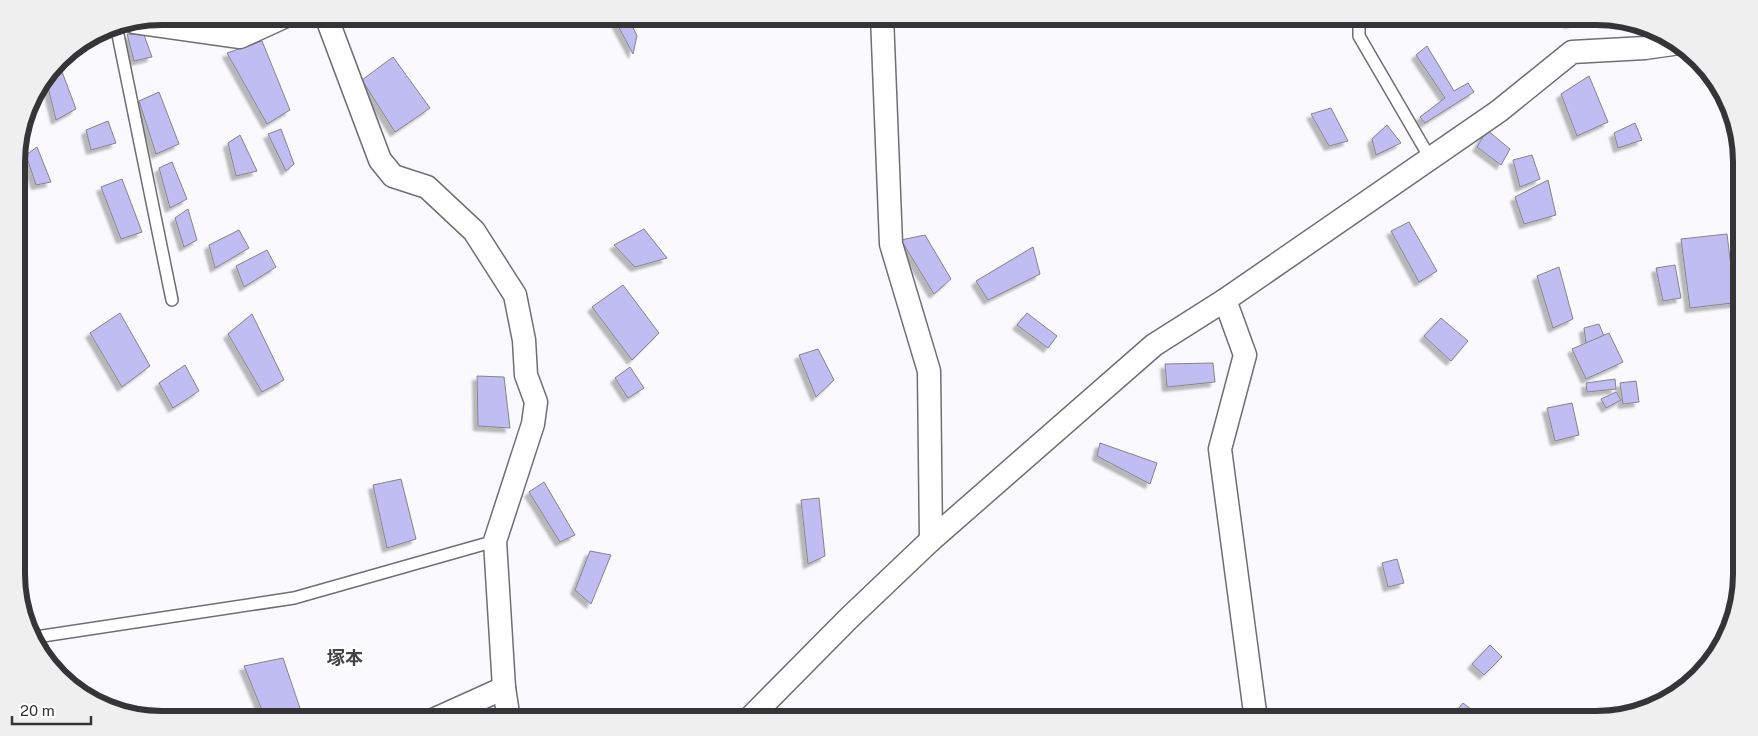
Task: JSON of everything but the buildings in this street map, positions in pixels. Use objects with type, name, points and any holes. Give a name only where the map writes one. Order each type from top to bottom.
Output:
[{"type":"street","points":[[155,25],[240,37],[266,25]]},
{"type":"street","points":[[329,25],[380,160],[393,176],[427,186],[474,230],[515,295],[524,340],[526,375],[536,402],[533,424],[495,541],[504,688],[508,711]]},
{"type":"street","points":[[882,25],[891,244],[929,371],[930,540]]},
{"type":"street","points":[[760,711],[848,618],[930,540],[1154,345],[1226,300],[1430,158],[1498,110],[1572,52],[1667,45]]},
{"type":"street","points":[[1226,300],[1245,354],[1220,449],[1255,711]]},
{"type":"street","points":[[454,711],[504,688]]},
{"type":"lane","points":[[1359,25],[1359,36],[1430,158]]},
{"type":"lane","points":[[117,32],[172,300]]},
{"type":"lane","points":[[40,636],[294,598],[495,541]]},
{"type":"district","name":"塚本","points":[[345,658]]}]
